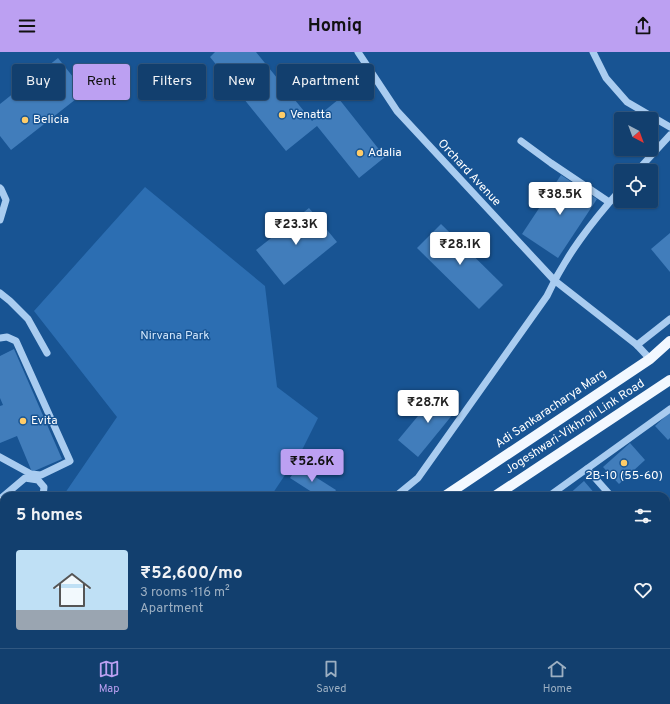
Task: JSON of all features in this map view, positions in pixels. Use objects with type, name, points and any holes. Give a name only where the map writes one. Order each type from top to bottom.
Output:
[{"type":"main road","name":"Adi Sankaracharya Marg","points":[[451,492],[650,359],[670,341]]},
{"type":"main road","name":"Jogeshwari-Vikhroli Link Road","points":[[501,492],[670,380]]},
{"type":"street","name":"Orchard Avenue","points":[[358,52],[397,111],[554,280],[637,345],[650,359]]},
{"type":"street","points":[[593,52],[606,78],[627,102],[670,127]]},
{"type":"street","points":[[642,164],[670,134]]},
{"type":"street","points":[[521,141],[609,202]]},
{"type":"street","points":[[0,188],[2,189],[6,200],[0,220]]},
{"type":"street","points":[[401,492],[418,478],[547,296],[554,280],[575,244],[614,197]]},
{"type":"street","points":[[0,293],[28,320],[47,353]]},
{"type":"street","points":[[637,345],[670,319]]},
{"type":"street","points":[[0,337],[16,341],[70,461],[41,475],[36,475],[25,472],[0,457]]},
{"type":"street","points":[[555,492],[670,409]]},
{"type":"street","points":[[587,469],[607,492]]},
{"type":"street","points":[[10,492],[26,478],[38,480],[44,487],[43,492]]},
{"type":"green space","name":"Nirvana Park","points":[[145,187],[265,286],[277,387],[318,418],[303,448],[274,492],[66,492],[117,417],[34,311]]},
{"type":"building","points":[[215,52],[256,52],[266,64],[216,64],[210,57]]},
{"type":"building","name":"Belicia","points":[[58,58],[63,64],[50,64]]},
{"type":"building","name":"Belicia","points":[[65,67],[73,77],[73,100],[75,100],[11,150],[0,136],[0,104],[12,94],[12,100],[65,100]]},
{"type":"building","points":[[269,68],[277,78],[277,100],[295,100],[312,121],[338,100],[340,100],[385,157],[359,178],[317,126],[286,151],[245,100],[269,100]]},
{"type":"building","points":[[561,175],[597,199],[558,258],[522,234]]},
{"type":"building","points":[[309,208],[337,242],[284,285],[256,250]]},
{"type":"building","points":[[441,224],[503,285],[479,309],[417,248]]},
{"type":"building","points":[[670,233],[670,272],[651,249]]},
{"type":"building","name":"Evita","points":[[14,349],[62,459],[32,472],[17,436],[0,443],[0,406],[3,405],[0,398],[0,356]]},
{"type":"building","points":[[438,392],[458,408],[418,457],[398,440]]},
{"type":"building","points":[[670,412],[670,438],[668,440],[655,426]]},
{"type":"building","name":"2B-10 (55-60)","points":[[630,443],[645,460],[619,484],[603,467]]},
{"type":"building","points":[[298,466],[336,490],[335,492],[312,492],[290,478]]},
{"type":"building","points":[[584,481],[593,492],[572,492]]},
{"type":"place","name":"Venatta","points":[[282,115]]},
{"type":"place","name":"Belicia","points":[[25,120]]},
{"type":"place","name":"Adalia","points":[[360,153]]},
{"type":"place","name":"Evita","points":[[23,421]]},
{"type":"place","name":"2B-10 (55-60)","points":[[624,463]]}]
